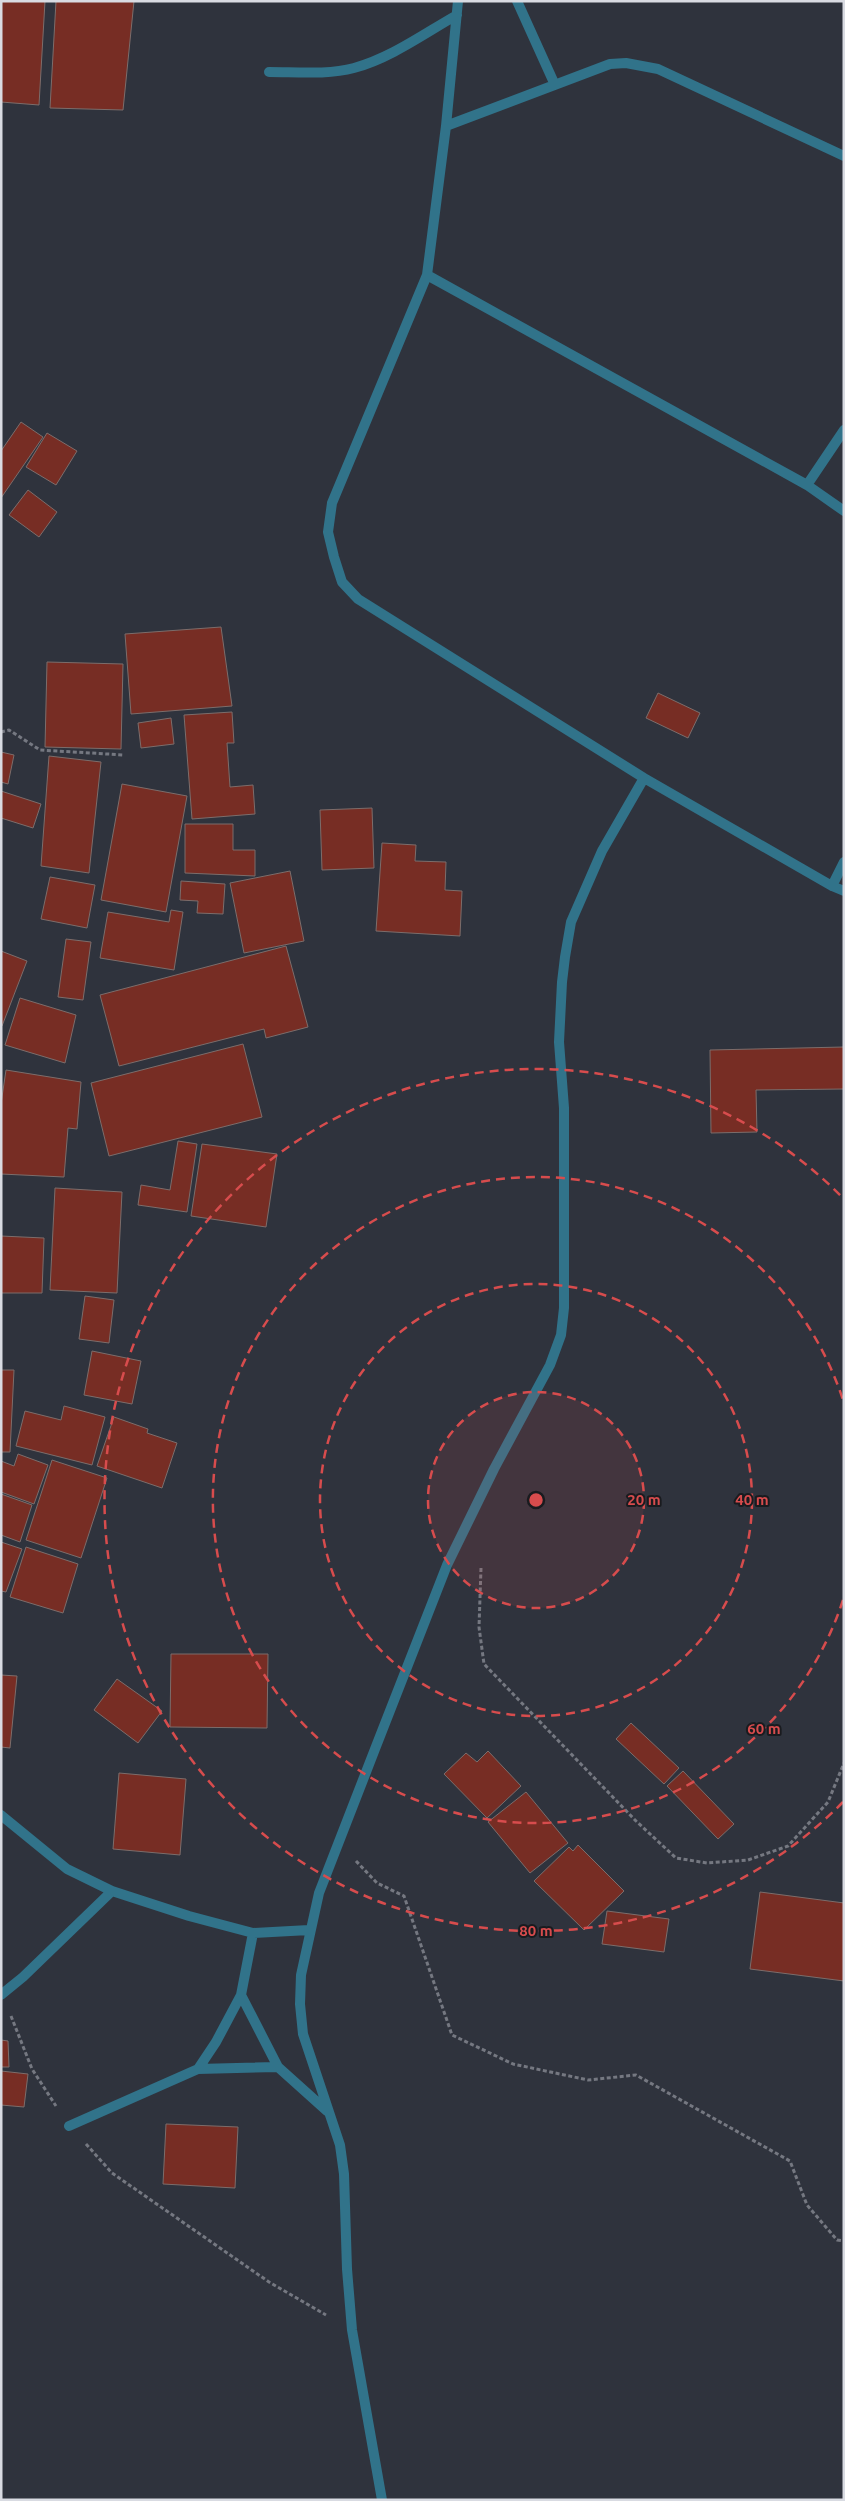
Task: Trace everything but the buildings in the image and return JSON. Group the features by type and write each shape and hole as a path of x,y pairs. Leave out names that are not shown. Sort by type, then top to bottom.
{"street":[{"path":"458,1 446,126 428,275 332,503 328,532 342,582 358,599 644,778 832,886 844,891"},
{"path":"517,1 556,85"},
{"path":"269,72 324,72 353,68 380,58 457,15"},
{"path":"446,126 556,85 585,71 610,64 626,63 658,69 844,156"},
{"path":"428,275 807,484 844,511"},
{"path":"807,484 844,430"},
{"path":"382,2500 352,2330 347,2269 344,2174 340,2145 303,2034 301,1974 309,1930 319,1892 340,1843 447,1565 494,1469 550,1365 561,1335 564,1308 564,1108 559,1042 565,958 572,922 602,851 644,778"},
{"path":"832,886 844,862"},
{"path":"1,1815 66,1869 112,1891 253,1933 309,1930"},
{"path":"2,1995 112,1891"},
{"path":"198,2069 216,2042 241,1995 253,1933"},
{"path":"241,1995 278,2067 328,2112"},
{"path":"69,2126 198,2069 278,2067"}],"path":[{"path":"1,732 9,730 40,750 124,755"},
{"path":"481,1568 480,1626 484,1664 636,1821 676,1858 707,1863 748,1860 788,1846 828,1802 844,1763"},
{"path":"340,1843 377,1883 404,1896 452,2035 513,2064 588,2080 636,2075 790,2161 807,2205 837,2240 844,2241"},
{"path":"2,1995 32,2069 69,2126 112,2173 269,2282 352,2330"}]}
